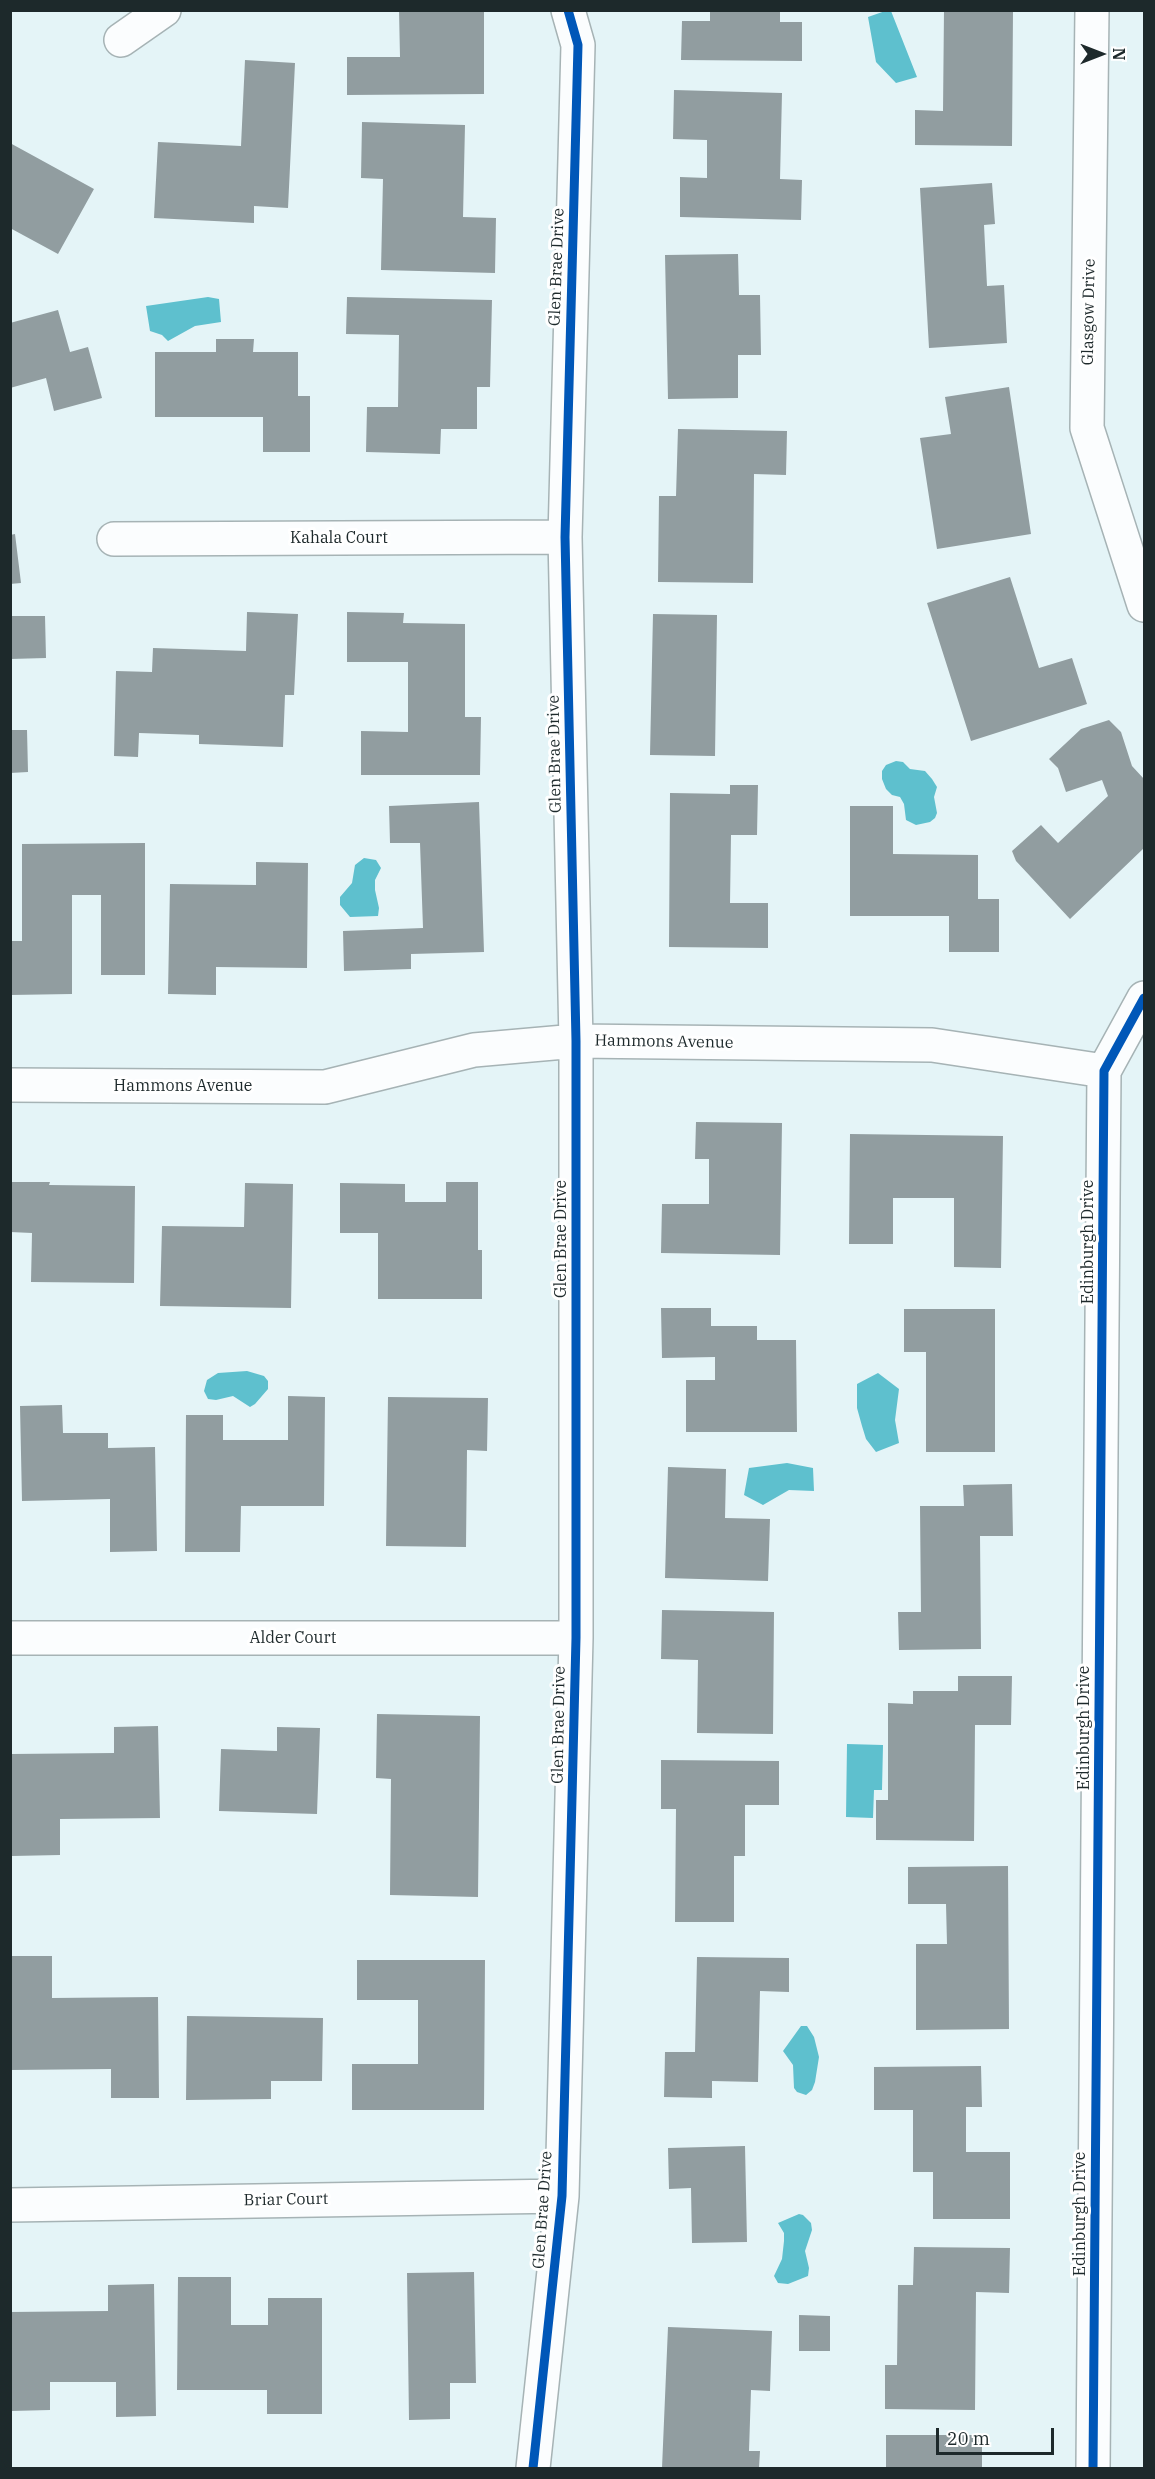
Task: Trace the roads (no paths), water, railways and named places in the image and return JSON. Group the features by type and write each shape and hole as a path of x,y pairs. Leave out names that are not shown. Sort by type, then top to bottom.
{"street":[{"path":"122,40 164,10"},
{"name":"Glen Brae Drive","path":"533,2469 562,2196 576,1638 576,1041 565,537 578,45 568,10"},
{"name":"Glasgow Drive","path":"1092,10 1087,428 1144,605"},
{"name":"Kahala Court","path":"114,539 565,537"},
{"name":"Edinburgh Drive","path":"1093,2469 1104,1071 1144,998"},
{"name":"Hammons Avenue","path":"10,1085 325,1087 474,1050 576,1041 932,1045 1104,1071"},
{"name":"Alder Court","path":"10,1638 576,1638"},
{"name":"Briar Court","path":"10,2205 562,2196"}],"water":[{"path":"891,11 917,77 896,83 876,62 868,17"},
{"path":"208,297 219,299 221,322 195,326 168,341 162,335 150,331 146,306"},
{"path":"896,761 903,762 910,769 925,771 937,787 934,797 937,813 930,822 916,825 906,820 904,804 900,797 892,795 886,789 882,771 886,765"},
{"path":"364,858 376,860 381,868 375,880 378,916 350,917 340,905 340,897 352,883 355,865"},
{"path":"247,1371 264,1376 268,1381 268,1389 255,1404 250,1407 233,1396 216,1400 208,1399 204,1391 207,1380 218,1373"},
{"path":"878,1373 899,1389 895,1420 899,1443 876,1452 866,1439 862,1426 857,1408 857,1384"},
{"path":"787,1463 813,1468 814,1491 789,1490 763,1505 744,1495 749,1468"},
{"path":"847,1744 883,1745 882,1790 874,1790 873,1818 846,1817"},
{"path":"801,2026 807,2026 814,2037 819,2057 815,2082 812,2090 806,2095 797,2092 794,2088 793,2065 783,2051"},
{"path":"799,2214 811,2223 812,2230 805,2251 809,2268 808,2276 788,2284 778,2283 774,2276 782,2259 784,2233 778,2223"}]}
